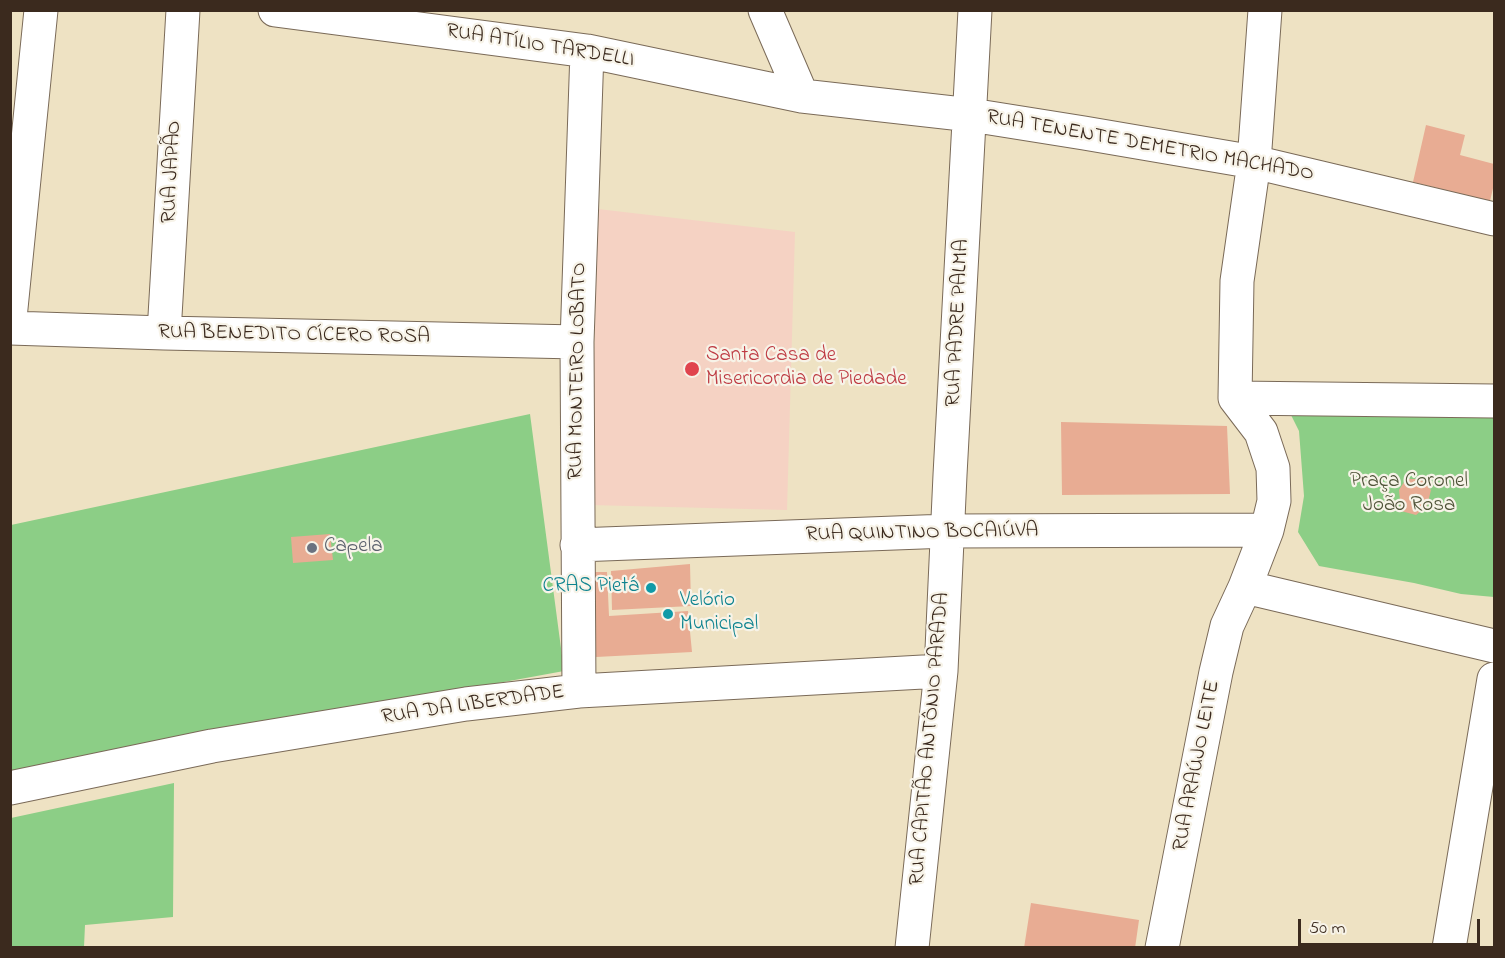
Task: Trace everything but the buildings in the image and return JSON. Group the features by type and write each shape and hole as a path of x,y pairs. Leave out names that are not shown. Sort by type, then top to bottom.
{"street":[{"path":"10,318 41,10"},
{"name":"RUA JAPÃO","path":"164,333 183,10"},
{"name":"RUA ATÍLIO TARDELLI","path":"275,10 587,51 802,96"},
{"path":"765,10 802,96"},
{"name":"RUA PADRE PALMA","path":"948,531 975,10"},
{"path":"1264,10 1254,162 1237,281 1235,399 1261,432 1273,468 1274,501 1267,530 1245,587 1494,646"},
{"name":"RUA MONTEIRO LOBATO","path":"579,691 577,342 587,51"},
{"name":"RUA TENENTE DEMETRIO MACHADO","path":"802,96 970,115 1254,162 1494,219"},
{"name":"RUA BENEDITO CÍCERO ROSA","path":"10,328 577,342"},
{"path":"1235,399 1494,401"},
{"name":"RUA QUINTINO BOCAIÚVA","path":"577,545 948,531 1267,530"},
{"name":"RUA CAPITÃO ANTÔNIO PARADA","path":"912,948 941,671 948,531"},
{"name":"RUA ARAÚJO LEITE","path":"1162,948 1216,672 1227,626 1245,587"},
{"name":"RUA DA LIBERDADE","path":"10,788 212,747 466,704 579,691 941,671"},
{"path":"1449,948 1494,679"}],"shaded area":[{"name":"Santa Casa de Misericordia de Piedade","path":"598,209 795,232 787,510 590,505"}],"green space":[{"name":"Praça Coronel João Rosa","path":"1288,409 1494,409 1494,597 1461,594 1319,566 1298,532 1304,496 1299,431"},
{"path":"530,414 564,671 11,772 11,525"},
{"path":"174,783 173,917 85,925 84,947 11,947 11,818"}],"place":[{"name":"Santa Casa de Misericordia de Piedade","path":"692,369"},
{"name":"Capela","path":"312,548"},
{"name":"CRAS Pietá","path":"651,588"},
{"name":"Velório Municipal","path":"668,614"}]}
